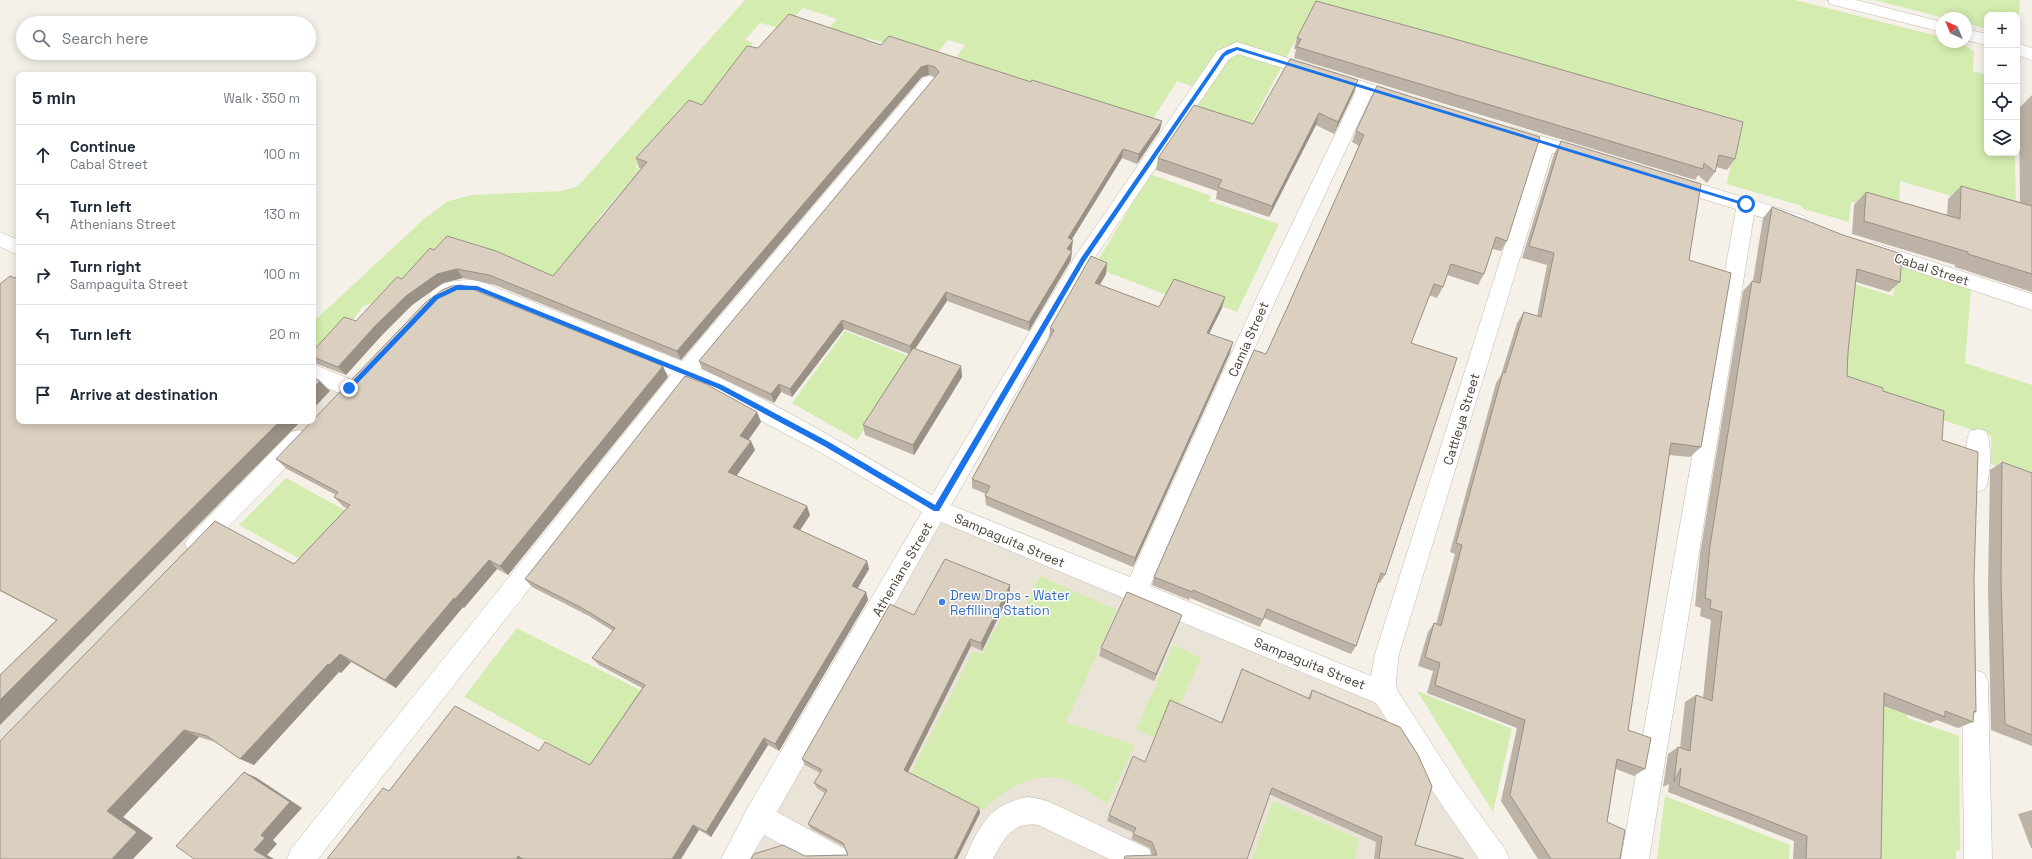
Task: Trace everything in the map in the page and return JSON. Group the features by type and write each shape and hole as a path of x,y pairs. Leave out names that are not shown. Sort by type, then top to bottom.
{"street":[{"path":"1836,0 1936,25"},
{"path":"1972,36 1984,39"},
{"name":"Athenians Street","path":"735,859 936,509 1083,260 1223,55 1237,48 1366,89"},
{"path":"2020,50 2032,54"},
{"path":"302,859 686,372 929,82"},
{"path":"1366,89 1418,105"},
{"name":"Camia Street","path":"1135,592 1268,295 1366,89"},
{"path":"1494,128 1606,162"},
{"name":"Cattleya Street","path":"1385,694 1383,680 1387,654 1546,144"},
{"path":"1657,178 1784,216 1811,227"},
{"path":"1635,859 1746,204"},
{"path":"0,239 16,247"},
{"name":"Cabal Street","path":"1856,244 2027,300"},
{"name":"Sampaguita Street","path":"434,300 457,288 477,288 686,372 719,387 826,444 936,509 1385,694"},
{"path":"2027,300 2032,318"},
{"path":"316,373 357,380 333,405"},
{"path":"183,558 314,424"},
{"path":"1976,500 1978,438"},
{"path":"1975,658 1978,859"},
{"path":"1385,694 1448,792 1495,859"},
{"path":"979,859 990,836 1000,823 1011,814 1030,810 1040,812 1139,859"},
{"path":"758,817 835,859"}],"shaded area":[{"path":"324,379 347,389 316,421 316,387"},
{"path":"278,424 313,424 0,743 0,696"},
{"path":"937,511 1382,697 1490,859 1145,859 1041,809 975,859 843,859 764,814"},
{"path":"1014,815 1134,859 981,859"},
{"path":"759,824 825,859 740,859"}],"green space":[{"path":"745,0 1795,0 1936,35 1936,48 1969,48 1974,51 1973,71 1984,74 1984,156 2015,156 2016,215 1900,181 1899,216 1851,202 1849,222 1804,209 1799,205 1727,184 1737,132 1311,11 1247,132 1190,113 1205,91 1177,81 1149,125 951,64 965,45 948,40 933,58 868,38 849,59 812,47 837,19 803,8 783,29 760,23 745,40 753,43 715,91 698,108 687,104 652,139 658,142 635,167 640,169 595,222 602,225 556,280 453,241 379,302 363,306 351,323 316,352 316,319 424,219 446,202 471,195 562,191 578,186"},
{"path":"1874,0 2020,0 2019,12 1984,12 1984,28 1972,25 1972,12 1936,12 1936,16"},
{"path":"1150,174 1211,196 1209,201 1279,224 1237,312 1172,287 1167,295 1094,267"},
{"path":"1897,263 1971,288 1965,363 2032,385 2032,478 1991,464 1991,436 1840,386 1851,283 1893,296"},
{"path":"845,331 911,357 857,440 792,403"},
{"path":"286,478 381,530 309,564 239,525"},
{"path":"1040,576 1117,610 1066,722 1135,745 1107,804 1070,781 1046,777 1022,782 1001,794 984,810 910,775 973,651 982,654 1005,611 1020,616"},
{"path":"517,628 646,693 594,768 464,697"},
{"path":"1174,645 1201,658 1164,742 1136,729"},
{"path":"1417,691 1512,729 1493,812"},
{"path":"1832,695 1907,710 1907,718 1959,736 1960,850 1956,851 1956,859 1822,859"},
{"path":"1665,796 1790,845 1789,859 1657,859"},
{"path":"1273,801 1359,839 1355,859 1252,859"}],"building":[{"path":"1316,1 1455,39 1743,122 1735,159 1719,155 1715,172 1704,163 1703,169 1297,47 1301,39 1297,38"},
{"path":"789,14 881,45 889,36 1031,82 1032,80 1162,121 1139,154 1123,149 1068,238 1073,240 1067,249 1072,251 1029,322 946,292 910,346 842,320 790,389 779,384 771,394 699,361 939,72 935,67 928,65 921,67 677,351 489,275 457,269 437,274 406,296 375,326 338,367 316,358 316,348 344,317 356,321 397,277 402,279 430,248 434,250 447,236 496,251 553,276 647,162 636,158 689,100 702,105 747,46 758,48"},
{"path":"1290,59 1358,80 1338,122 1319,113 1272,206 1218,187 1222,180 1158,158 1194,105 1253,124"},
{"path":"1377,86 1540,137 1507,241 1496,237 1484,274 1451,264 1443,287 1434,284 1411,343 1457,358 1385,575 1381,573 1356,646 1267,609 1263,620 1193,590 1192,592 1154,577 1254,350 1266,354 1288,306 1364,135 1356,131"},
{"path":"1561,141 1701,184 1689,260 1731,273 1701,447 1671,443 1628,730 1651,738 1645,769 1617,759 1607,822 1625,830 1620,859 1551,859 1510,795 1525,720 1435,685 1440,663 1425,657 1434,623 1441,626 1462,545 1456,543 1503,372 1505,373 1524,312 1541,317 1554,253 1529,246"},
{"path":"1961,186 2032,206 2032,274 1968,254 1968,252 1864,221 1866,192 1960,219"},
{"path":"1772,207 1843,235 1902,254 1900,282 1857,269 1848,352 1847,376 1883,388 1883,391 1944,411 1942,440 1978,452 1974,579 1976,712 1974,711 1973,722 1945,711 1945,717 1884,693 1881,859 1806,859 1807,836 1679,786 1681,768 1674,782 1678,747 1690,751 1696,695 1712,701 1722,612 1710,608 1711,600 1705,598 1710,546 1752,281 1760,283"},
{"path":"1091,256 1107,263 1095,283 1159,307 1174,279 1225,297 1207,333 1233,342 1135,558 985,496 990,486 972,479 1054,330 1050,328"},
{"path":"10,276 16,277 16,424 277,424 0,700 0,675 57,620 0,590 0,284"},
{"path":"462,285 663,366 500,566 489,560 455,599 454,598 385,680 340,654 329,665 328,664 240,759 207,736 184,730 107,811 137,832 112,859 0,859 0,741 215,521 294,564 350,505 334,497 338,492 276,459 309,424 316,424 316,417 425,303 442,290 452,286"},
{"path":"913,348 961,366 913,445 863,425"},
{"path":"685,376 706,384 757,412 740,436 751,441 728,472 807,506 793,527 867,561 852,586 866,592 775,744 764,738 706,832 693,825 672,859 523,859 518,856 516,859 327,859 383,788 389,791 455,706 539,751 545,742 590,765 645,685 592,658 615,628 582,608 525,579"},
{"path":"316,379 320,381 316,385"},
{"path":"2002,462 2032,473 2032,735 2005,724 2001,579"},
{"path":"945,559 1010,585 981,643 970,639 904,770 979,808 954,859 751,859 754,854 783,845 805,856 848,855 843,843 808,824 827,790 814,783 822,770 802,759 890,604 914,615"},
{"path":"1127,592 1182,615 1156,674 1101,648"},
{"path":"1242,669 1310,699 1312,690 1400,727 1418,755 1432,786 1415,845 1464,859 1379,859 1382,837 1272,788 1247,859 1124,859 1125,856 1157,855 1152,842 1133,834 1136,828 1109,815 1133,756 1145,762 1170,700 1222,723"},
{"path":"244,772 290,802 261,835 265,838 254,850 269,859 194,859 176,846"}],"place":[{"name":"Drew Drops - Water Refilling Station","path":"942,602"}],"route":[{"path":"349,388 436,298 450,290 457,288 477,288 697,376 826,444 936,509 1083,260 1223,55 1237,48 1366,89 1746,204"}]}
